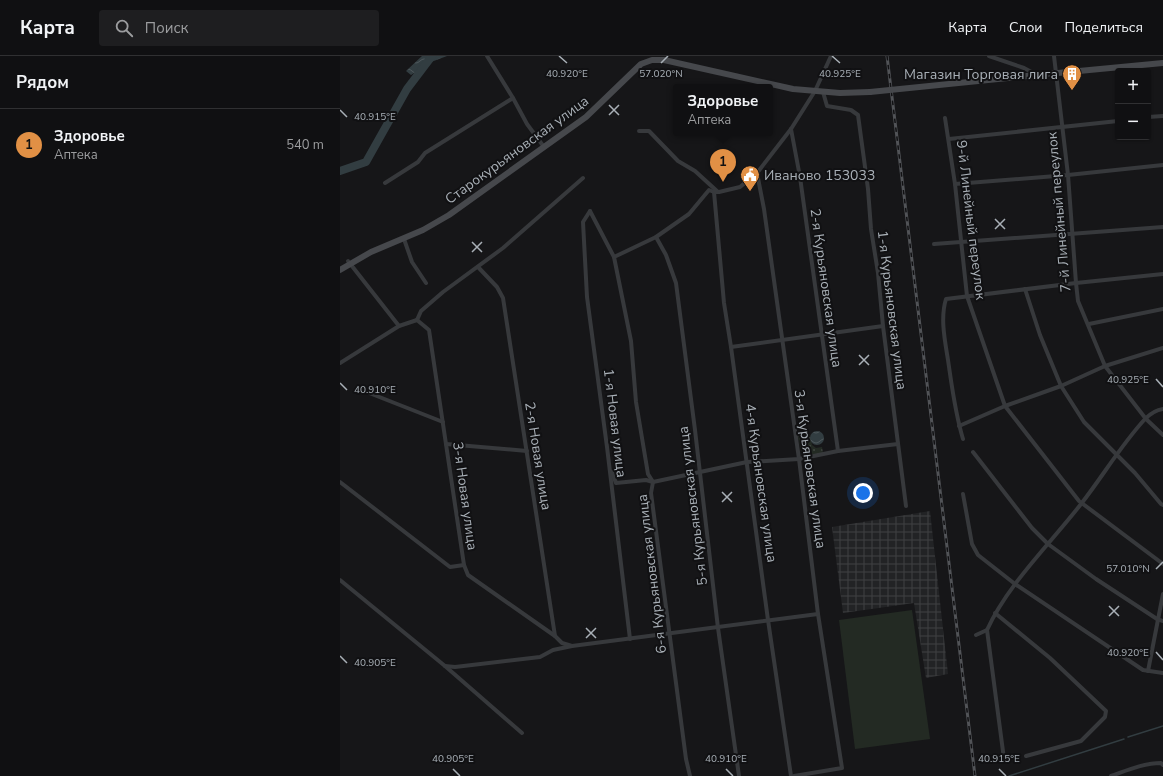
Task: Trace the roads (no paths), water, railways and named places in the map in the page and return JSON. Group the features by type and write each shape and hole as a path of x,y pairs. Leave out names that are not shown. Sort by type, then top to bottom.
{"main road":[{"path":"652,58 686,64 742,79 768,84"},
{"name":"Старокурьяновская улица","path":"340,270 349,262 404,239 449,215 586,118 634,69 652,58"},
{"path":"773,85 823,92 870,92 1163,63"},
{"path":"340,265 349,262"}],"street":[{"path":"487,56 513,98 526,124 544,147"},
{"path":"614,256 656,237 689,214 709,190 716,192 740,187 757,173 790,129 815,91 831,56"},
{"path":"989,56 1024,68 1038,75"},
{"name":"7-й Линейный переулок","path":"1054,56 1068,175 1078,301 1089,324 1105,366 1146,419 1163,435"},
{"name":"1-я Курьяновская улица","path":"823,92 827,106 851,110 858,115 906,506"},
{"path":"385,183 418,162 425,153 513,98"},
{"path":"1151,117 1163,116"},
{"name":"9-й Линейный переулок","path":"945,118 955,184 960,242 967,296 1005,406 1082,503 1163,564"},
{"path":"949,139 1115,121"},
{"name":"2-я Курьяновская улица","path":"790,129 800,177 838,451"},
{"path":"639,131 649,131 678,161 695,171 716,192"},
{"path":"955,184 1068,175 1163,165"},
{"name":"3-я Курьяновская улица","path":"757,173 764,209 818,614 842,768 794,776"},
{"path":"340,364 399,326 417,320 421,311 443,292 503,248 583,178"},
{"name":"4-я Курьяновская улица","path":"716,192 724,303 732,347 768,620 791,776"},
{"name":"6-я Курьяновская улица","path":"590,211 614,256 631,341 636,402 648,474 653,482 651,493 686,759 690,776"},
{"name":"1-я Новая улица","path":"590,211 583,222 587,297 633,638"},
{"path":"934,244 1163,226"},
{"name":"5-я Курьяновская улица","path":"656,237 666,255 676,283 718,628 739,776"},
{"path":"404,239 412,262 426,283"},
{"path":"349,262 399,326"},
{"name":"2-я Новая улица","path":"478,267 497,287 503,298 555,636"},
{"path":"963,439 955,411 944,332 944,305 946,299 1163,274"},
{"path":"1025,289 1040,335 1061,386 1084,422 1135,473 1163,505"},
{"path":"1089,324 1163,309"},
{"name":"3-я Новая улица","path":"417,320 429,330 464,565 468,575 555,636"},
{"path":"732,347 883,326"},
{"path":"959,426 1005,406 1061,386 1105,366 1163,348"},
{"path":"359,388 443,422"},
{"path":"1004,759 987,630 994,613 1015,584 1082,503 1116,455 1146,419 1157,410 1163,408"},
{"path":"446,444 527,452"},
{"path":"609,464 616,484 646,480 653,482 747,462 798,459 838,451 898,444"},
{"path":"973,452 1032,528 1048,544 1096,579 1158,620 1163,621"},
{"path":"340,482 450,567 464,565"},
{"path":"963,494 972,544 978,555 1015,584 1145,670 1163,674"},
{"path":"340,580 445,666 522,733"},
{"path":"1145,670 1163,594"},
{"path":"994,613 1050,658 1106,711 1105,717 1081,741 1026,756"},
{"path":"445,666 455,667 540,657 552,650 572,646 818,614"},
{"path":"976,635 987,630"},
{"path":"555,636 562,643 572,646"},
{"path":"1111,776 1145,764 1162,764"}],"water":[{"path":"422,56 447,56 431,62 411,75 406,71"},
{"path":"817,431 822,433 824,438 822,443 817,445 812,443 810,438 812,433"}],"waterway":[{"path":"340,171 366,162 407,89 432,56"},
{"path":"1128,737 1163,726"},
{"path":"1009,776 1124,739"}],"railway":[{"path":"887,56 975,776"}],"place":[{"name":"Магазин Торговая лига","path":"1072,91"},
{"name":"Здоровье","path":"723,182"},
{"name":"Иваново 153033","path":"750,192"}]}
